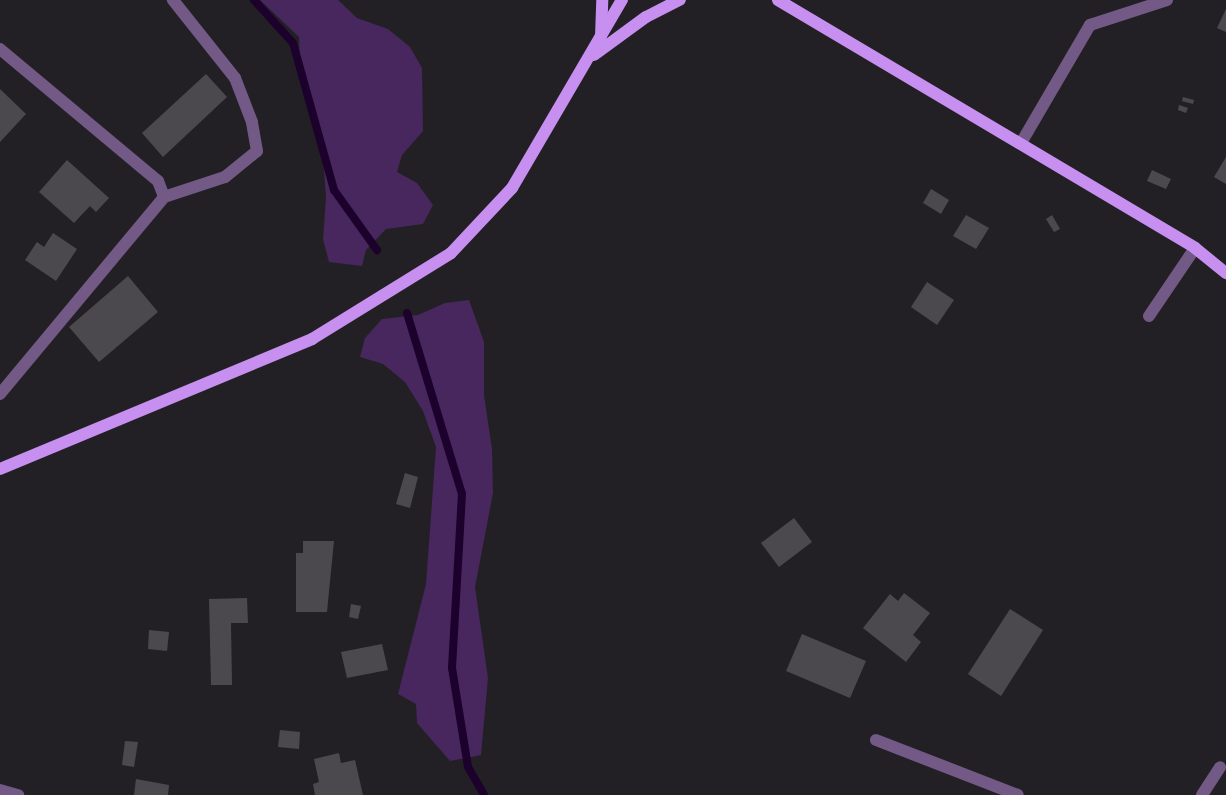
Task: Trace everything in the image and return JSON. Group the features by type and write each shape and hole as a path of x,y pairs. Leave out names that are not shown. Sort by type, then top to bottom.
{"main road":[{"path":"601,39 602,0"},
{"path":"0,469 312,339 451,253 512,188 590,58 622,0"},
{"path":"590,58 646,17 680,0"},
{"path":"778,0 1195,248 1226,273"}],"street":[{"path":"0,394 164,197 225,177 257,151 252,122 235,78 173,0"},
{"path":"1021,143 1090,25 1167,0"},
{"path":"0,49 158,181 164,197"},
{"path":"1149,316 1195,248"},
{"path":"876,740 1018,795"},
{"path":"1202,795 1220,768"},
{"path":"0,790 18,795"}],"shaded area":[{"path":"260,0 338,0 357,18 388,29 410,47 422,68 423,131 402,155 397,172 417,183 433,205 423,224 386,229 366,250 362,266 329,262 323,239 326,198 322,141 300,63 299,37"},
{"path":"469,300 484,342 484,395 492,449 493,493 475,587 488,678 481,755 450,761 417,723 416,704 398,694 426,584 436,447 423,411 405,382 383,364 360,357 365,338 382,319 418,315 445,303"}],"building":[{"path":"1226,9 1226,32 1217,28"},
{"path":"206,74 227,97 163,157 142,133"},
{"path":"0,89 26,114 0,142"},
{"path":"1183,97 1194,100 1193,104 1182,101"},
{"path":"1179,105 1188,108 1186,113 1178,110"},
{"path":"1226,157 1226,184 1214,177"},
{"path":"67,160 109,198 96,212 90,206 74,223 39,192"},
{"path":"1152,170 1171,179 1166,189 1147,181"},
{"path":"931,189 949,200 941,214 923,203"},
{"path":"966,215 989,228 976,249 953,236"},
{"path":"1052,215 1060,229 1054,232 1046,219"},
{"path":"53,233 77,249 56,281 25,260 37,242 44,247"},
{"path":"128,276 158,312 99,362 69,327"},
{"path":"927,282 954,300 937,325 911,307"},
{"path":"405,473 418,477 410,508 396,504"},
{"path":"794,518 812,542 779,567 761,543"},
{"path":"303,541 334,541 327,612 296,612 296,553 303,553"},
{"path":"904,593 930,613 913,635 921,642 906,662 863,628 890,594 898,601"},
{"path":"247,598 248,623 231,623 232,685 211,685 209,599"},
{"path":"351,604 361,606 358,619 349,617"},
{"path":"1010,609 1043,630 1001,696 968,674"},
{"path":"149,630 169,632 167,651 148,649"},
{"path":"802,634 866,661 850,698 786,671"},
{"path":"382,644 388,670 347,678 341,652"},
{"path":"280,730 300,732 299,749 278,747"},
{"path":"125,741 138,742 134,767 122,765"},
{"path":"339,753 341,763 355,760 363,795 315,795 313,784 319,782 314,759"},
{"path":"136,779 169,785 168,795 134,795"}],"waterway":[{"path":"254,0 293,43 334,190 377,250"},
{"path":"407,313 462,494 452,668 468,767 484,795"}]}
